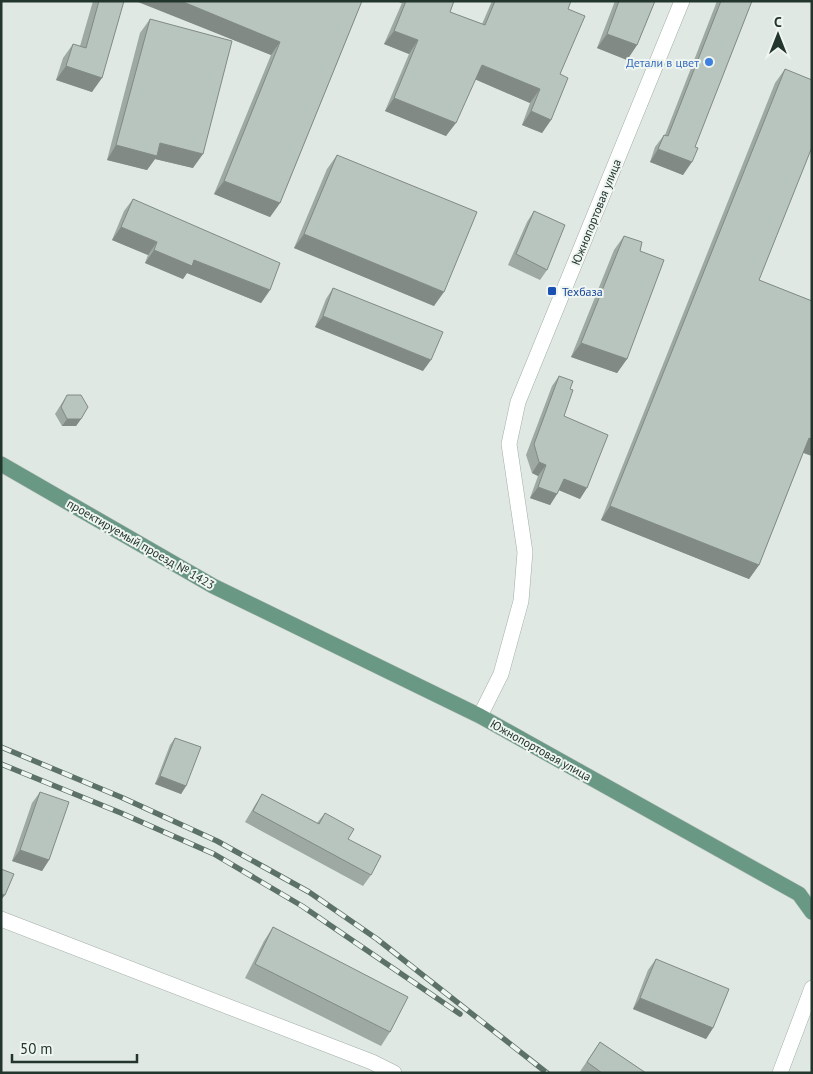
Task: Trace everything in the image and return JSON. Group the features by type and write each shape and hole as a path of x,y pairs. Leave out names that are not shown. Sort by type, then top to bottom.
{"main road":[{"name":"проектируемый проезд № 1423","path":"1,464 214,586 480,716"},
{"name":"Южнопортовая улица","path":"480,716 799,894 812,912"}],"street":[{"name":"Южнопортовая улица","path":"480,716 501,674 521,601 525,552 508,444 518,402 682,1"},
{"path":"1,919 372,1062 394,1073"},
{"path":"780,1073 812,988"}],"building":[{"path":"99,1 124,1 102,78 66,66 73,44 86,48"},
{"path":"181,1 362,1 280,203 224,181 280,42"},
{"path":"406,1 454,1 450,12 485,25 495,1 571,1 568,9 585,16 560,74 568,78 551,120 531,111 540,89 482,65 456,123 394,98 418,40 394,31"},
{"path":"619,1 655,1 637,45 607,34"},
{"path":"721,1 752,1 695,147 698,148 692,162 658,149 664,135 668,136"},
{"path":"150,19 232,41 203,154 160,143 157,156 116,145"},
{"path":"785,69 812,80 812,147 759,280 812,301 812,439 809,438 759,565 610,506"},
{"path":"337,155 477,212 444,292 304,234"},
{"path":"133,199 280,263 270,290 194,260 192,266 154,250 157,242 121,227"},
{"path":"534,211 565,225 547,270 516,254"},
{"path":"624,236 642,242 640,251 664,260 627,359 581,343"},
{"path":"333,288 443,332 431,360 323,316"},
{"path":"559,376 573,381 570,389 573,390 564,416 608,435 587,488 564,479 557,494 538,487 546,465 539,462 534,444"},
{"path":"67,395 81,395 88,407 81,419 67,419 61,407"},
{"path":"175,738 201,747 186,786 160,776"},
{"path":"40,792 69,802 49,860 20,850"},
{"path":"262,794 319,824 325,813 354,829 348,839 381,856 371,875 253,811"},
{"path":"1,869 14,874 5,895 1,894"},
{"path":"273,927 408,997 390,1032 255,964"},
{"path":"656,959 729,989 713,1028 640,998"},
{"path":"600,1042 646,1073 602,1073 587,1062"}],"railway":[{"path":"1,747 123,798 217,841 309,892 377,939 547,1073"},
{"path":"1,764 121,813 214,854 302,906 460,1014"}],"place":[{"name":"Детали в цвет","path":"709,62"},
{"name":"Техбаза","path":"552,291"}]}
